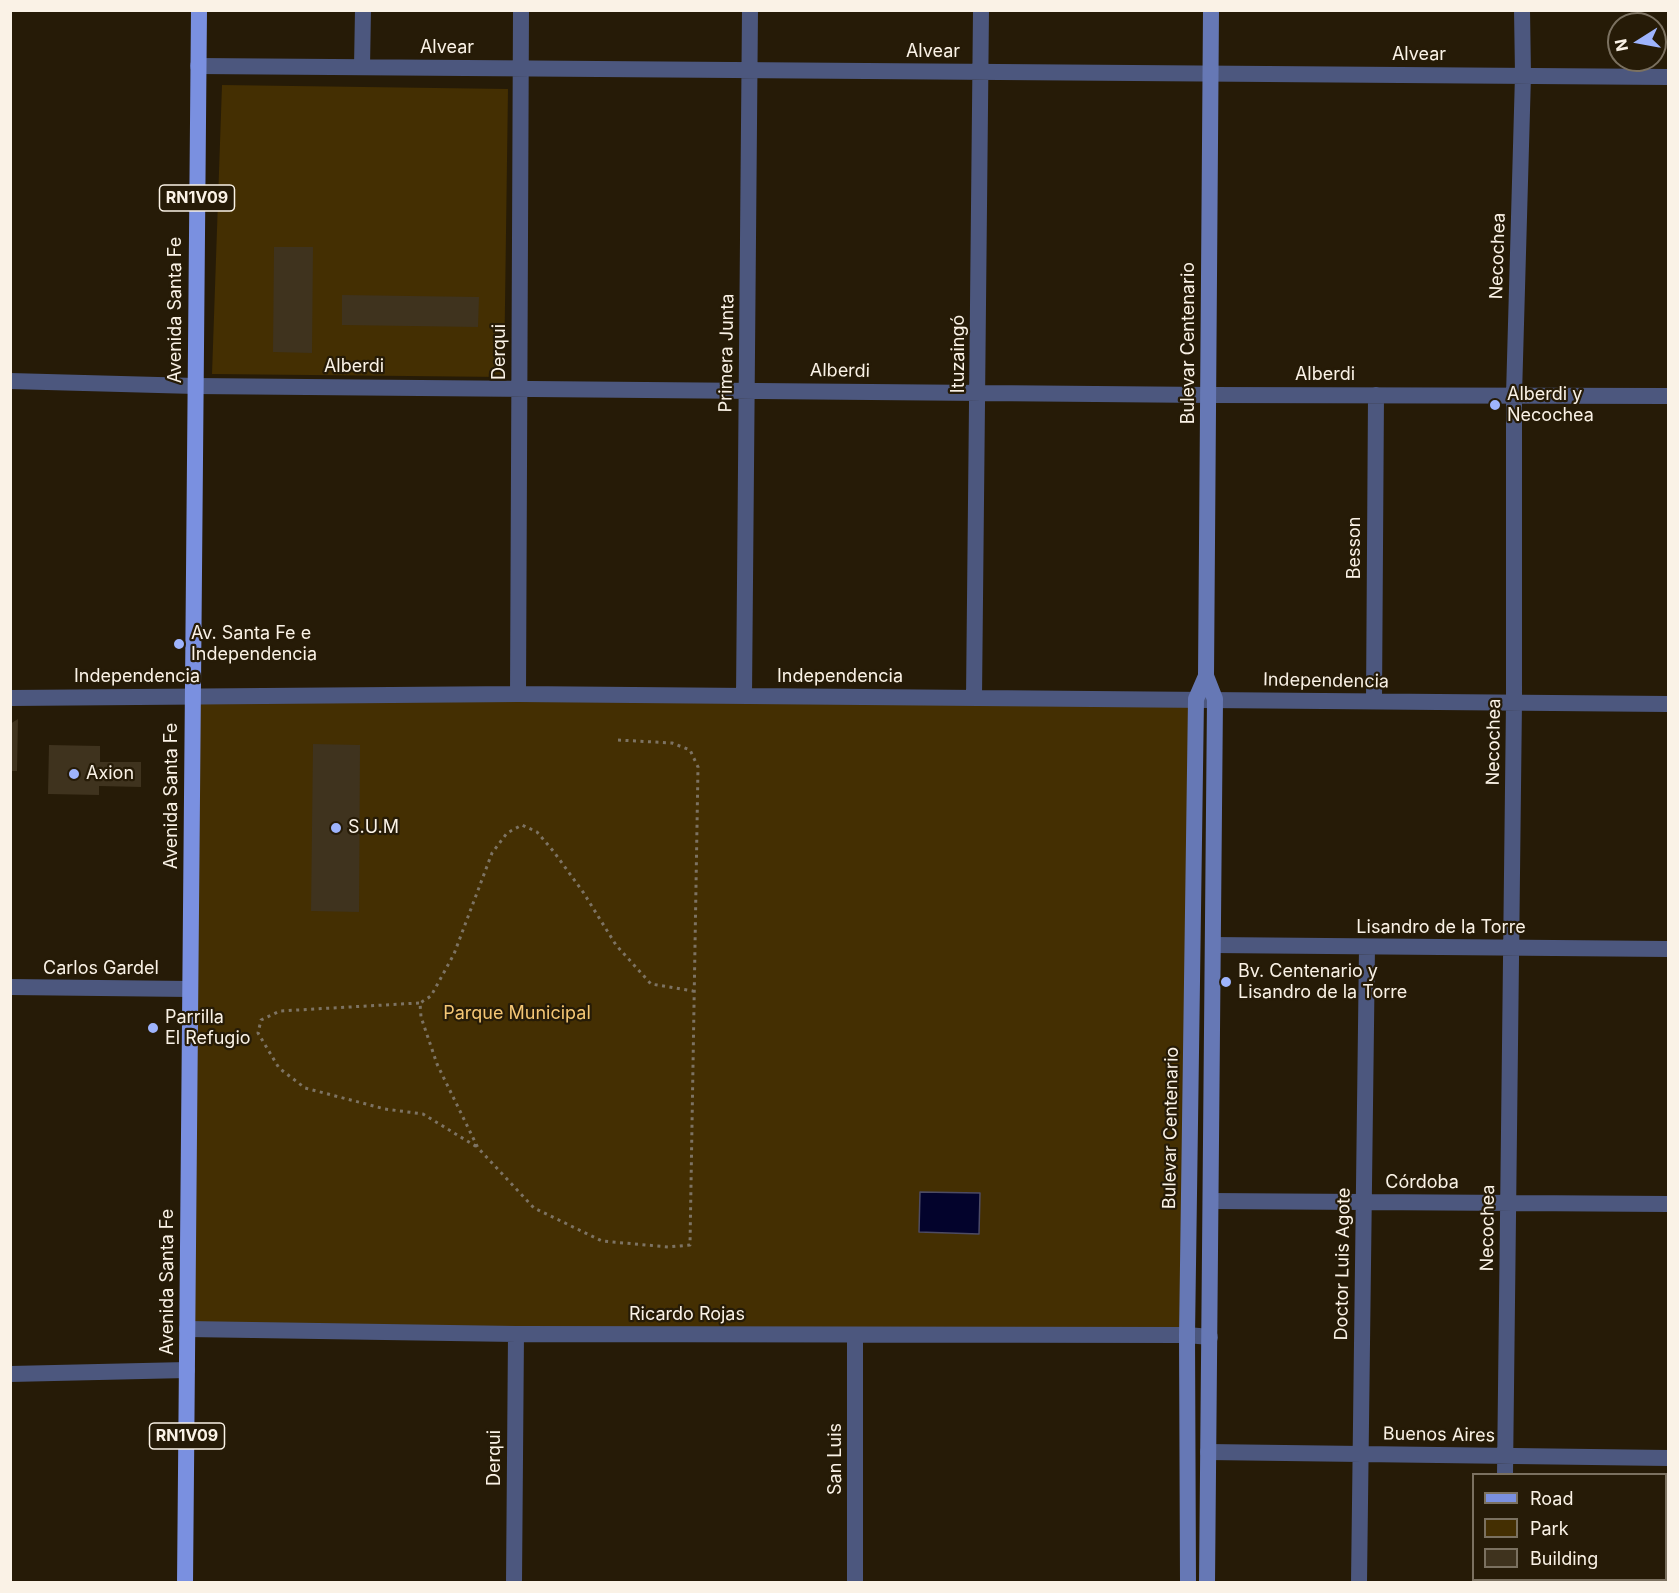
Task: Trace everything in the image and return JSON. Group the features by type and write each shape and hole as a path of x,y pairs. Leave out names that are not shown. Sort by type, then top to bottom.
{"main road":[{"name":"Avenida Santa Fe","path":"185,1582 199,10"},
{"name":"Bulevar Centenario","path":"1207,1582 1215,699 1206,676 1211,10"},
{"name":"Bulevar Centenario","path":"1188,1582 1187,1335 1196,699 1206,676"}],"street":[{"path":"362,67 363,10"},
{"name":"Derqui","path":"518,694 521,10"},
{"name":"Primera Junta","path":"744,696 750,10"},
{"name":"Ituzaingó","path":"974,697 981,10"},
{"name":"Necochea","path":"1505,1473 1514,702 1514,395 1523,75 1522,10"},
{"name":"Alvear","path":"198,66 1668,77"},
{"name":"Alberdi","path":"10,381 195,386 1208,395 1668,396"},
{"name":"Besson","path":"1374,701 1376,395"},
{"name":"Independencia","path":"10,698 518,694 1668,704"},
{"name":"Lisandro de la Torre","path":"1213,945 1668,949"},
{"name":"Doctor Luis Agote","path":"1359,1582 1367,947"},
{"name":"Carlos Gardel","path":"10,987 190,989"},
{"name":"Córdoba","path":"1211,1201 1668,1204"},
{"name":"Ricardo Rojas","path":"187,1329 516,1334 1187,1335 1210,1337"},
{"name":"Derqui","path":"514,1582 516,1334"},
{"name":"San Luis","path":"855,1335 855,1582"},
{"path":"10,1374 187,1370"},
{"name":"Buenos Aires","path":"1208,1452 1668,1458"}],"path":[{"path":"618,740 672,743 690,750 698,767 690,1245 668,1247 602,1241 534,1208 478,1148 423,1114 385,1109 305,1088 279,1068 258,1033 261,1020 280,1011 420,1003 431,996 454,954 492,853 507,833 522,825 537,832 548,845 583,892 616,945 651,984 693,991"},
{"path":"420,1003 421,1017 437,1064 478,1148"}],"green space":[{"path":"222,85 508,89 504,377 212,374"},
{"name":"Parque Municipal","path":"193,696 1196,699 1187,1335 187,1329"}],"water":[{"path":"920,1192 980,1193 979,1234 919,1232"}],"building":[{"path":"274,247 313,247 312,353 273,352"},
{"path":"342,295 479,297 478,327 342,325"},
{"path":"18,719 17,771 10,771 10,724"},
{"name":"S.U.M","path":"313,744 360,745 359,912 311,911"},
{"name":"Axion","path":"49,745 100,746 100,762 141,762 141,787 99,786 99,795 48,794"}],"place":[{"name":"Alberdi y Necochea","path":"1495,405"},
{"name":"Av. Santa Fe e Independencia","path":"179,644"},
{"name":"Axion","path":"74,774"},
{"name":"S.U.M","path":"336,828"},
{"name":"Bv. Centenario y Lisandro de la Torre","path":"1226,982"},
{"name":"Parrilla El Refugio","path":"153,1028"}]}
